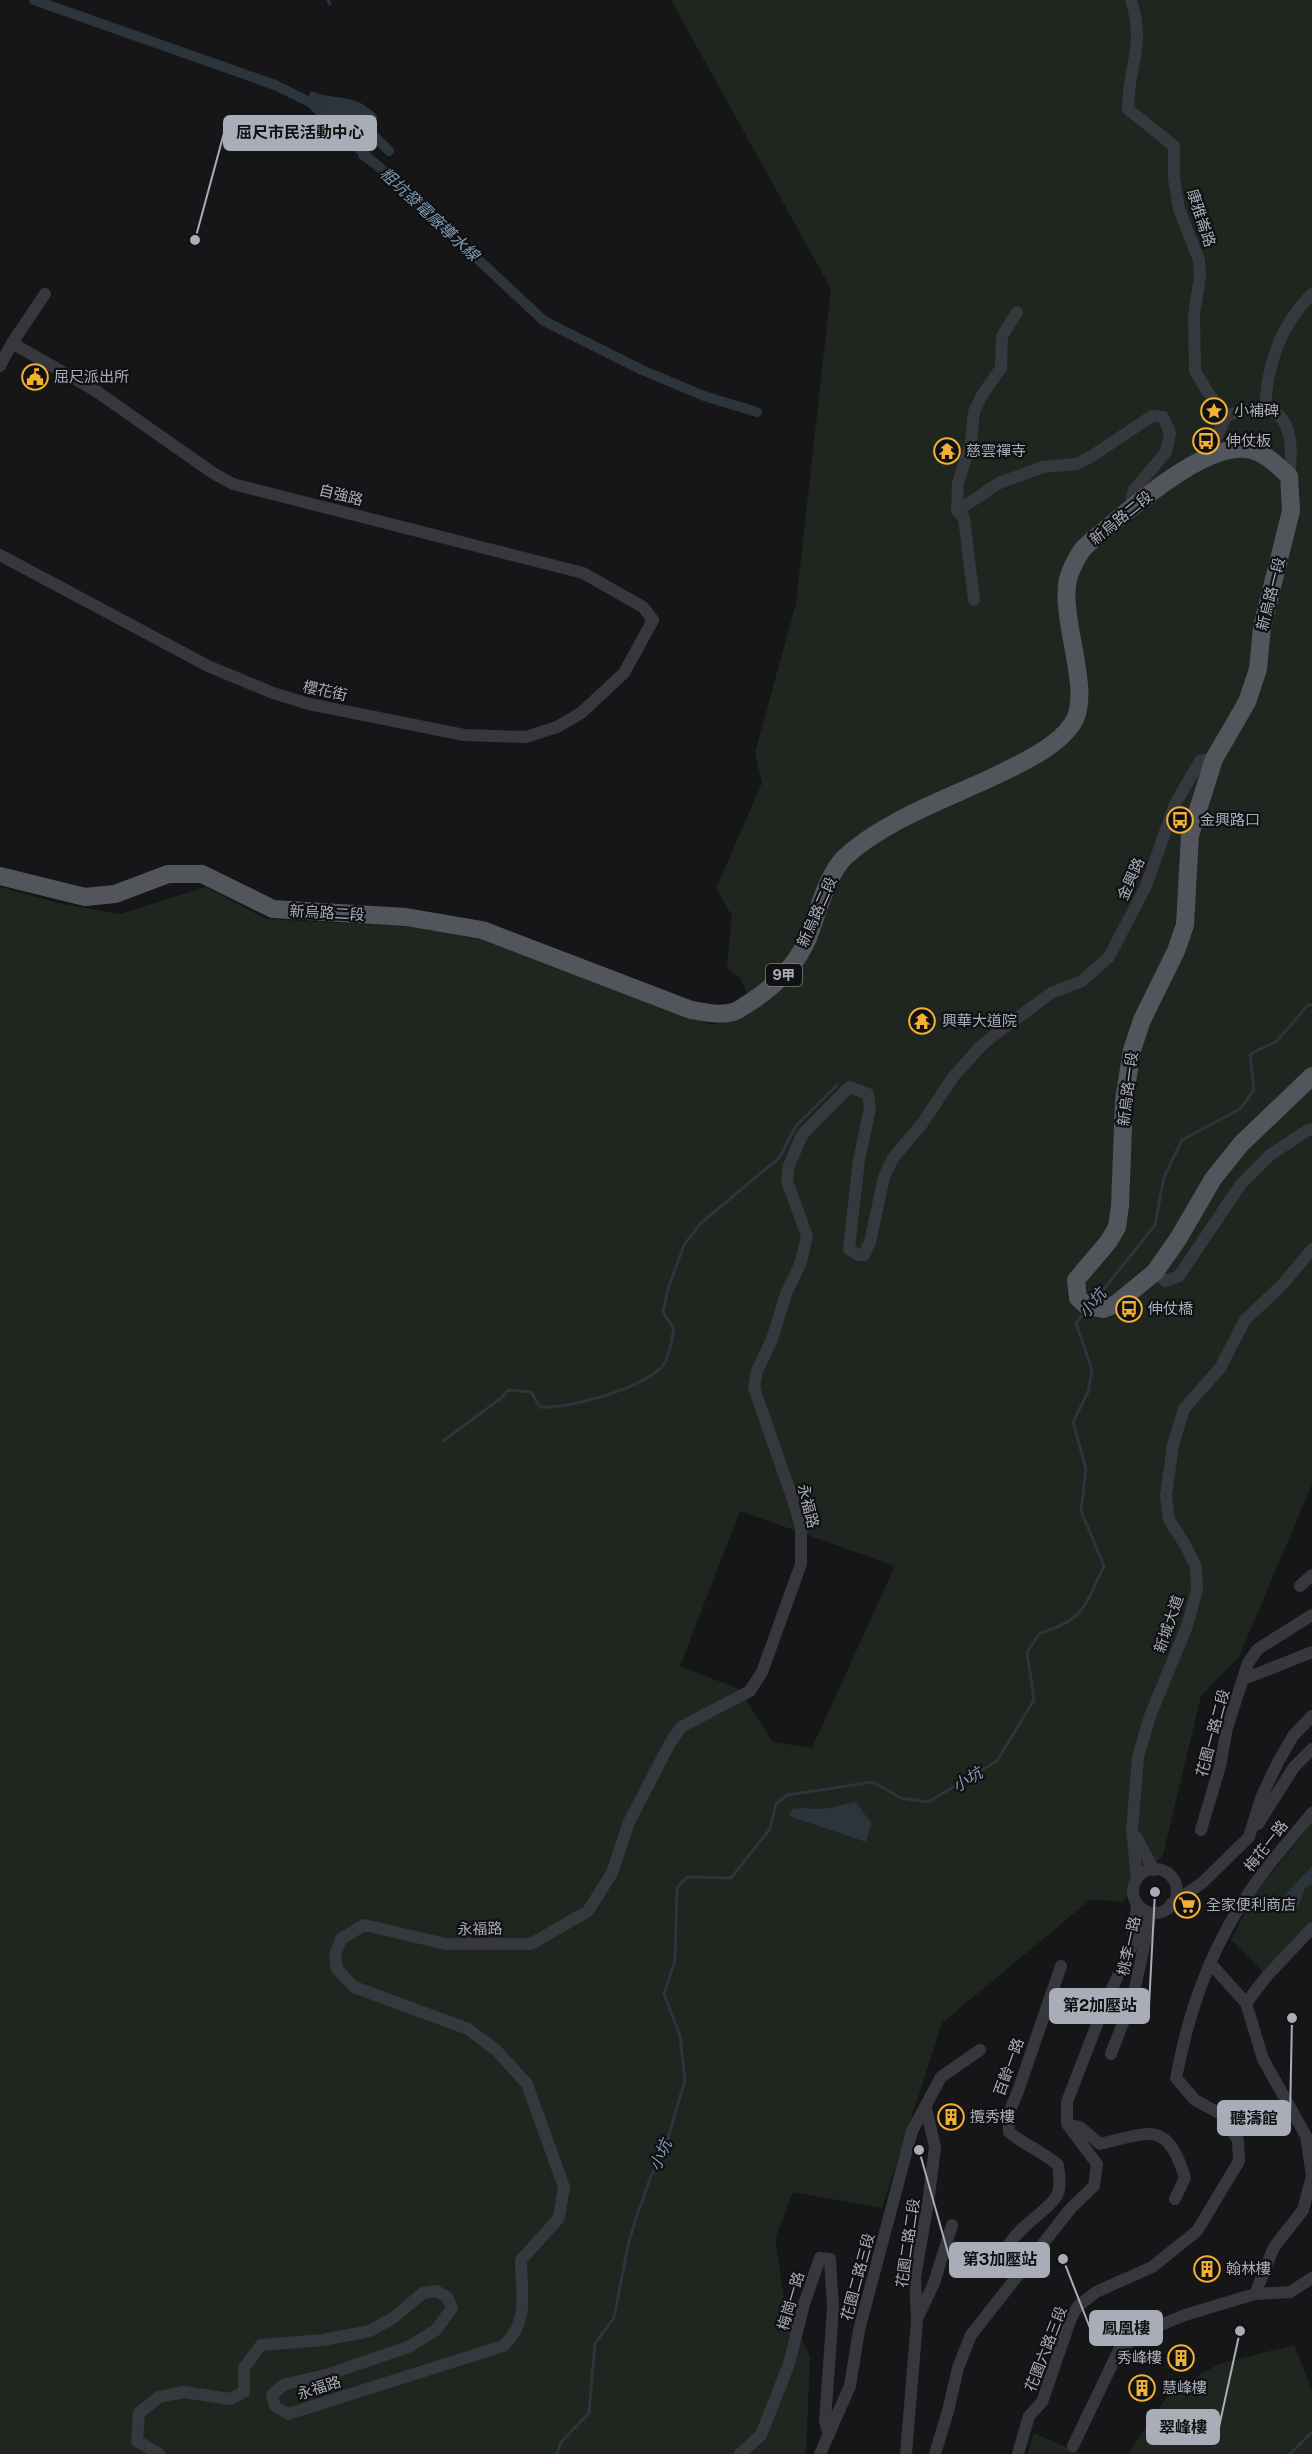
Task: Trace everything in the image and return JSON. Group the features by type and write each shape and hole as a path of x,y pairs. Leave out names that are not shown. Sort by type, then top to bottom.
{"main road":[{"name":"新烏路二段","path":"0,876 85,897 114,894 168,874 202,874 273,909 406,917 482,930 691,1010 714,1014 734,1012 766,991 791,967 807,941 840,862 855,848 881,830 1024,762 1063,736 1075,720 1079,695 1065,597 1069,577 1083,548 1129,510 1188,467 1212,455 1237,448 1257,451 1271,459 1289,476"},
{"name":"新烏路一段","path":"1289,476 1291,511 1262,627 1258,669 1247,702 1214,759 1190,835 1185,925 1176,951 1142,1020 1132,1050 1124,1101 1120,1206 1117,1227 1109,1241 1076,1280 1078,1298 1088,1306 1103,1309 1116,1304 1155,1272 1178,1239 1213,1179 1241,1144 1312,1076"}],"street":[{"name":"康雅崙路","path":"1131,0 1138,36 1128,93 1128,109 1174,146 1174,178 1179,209 1199,260 1200,276 1194,315 1195,371 1227,416"},
{"path":"0,366 12,343 45,294"},
{"path":"1265,409 1266,379 1281,336 1312,294"},
{"path":"974,600 964,518 957,511 958,483 971,442 974,412 982,395 1001,368 1002,336 1017,312"},
{"name":"自強路","path":"12,343 96,391 213,473 233,484 583,573 643,607 653,620 640,647"},
{"path":"1212,455 1214,441 1227,416 1243,410 1265,409 1278,414 1287,424 1292,455 1289,476"},
{"path":"957,511 999,483 1043,467 1077,464 1152,416 1163,417 1170,433 1166,452 1134,490 1129,510"},
{"name":"櫻花街","path":"0,555 208,666 273,693 310,704 464,735 526,737 557,726 580,713 604,694 624,673 640,647"},
{"name":"金興路","path":"1051,993 1082,981 1109,957 1146,886 1175,804 1200,761 1214,759"},
{"name":"永福路","path":"159,2454 137,2441 139,2413 159,2397 184,2392 230,2399 244,2392 244,2368 261,2345 323,2340 370,2331 393,2318 423,2294 436,2290 447,2296 452,2308 436,2331 408,2347 329,2374 283,2385 272,2395 275,2406 288,2414 503,2346 515,2335 522,2318 521,2260 559,2218 564,2187 527,2084 496,2050 468,2029 354,1987 337,1969 335,1955 341,1939 364,1925 446,1944 531,1944 588,1911 612,1873 629,1822 669,1745 681,1727 750,1691 762,1672 801,1564 801,1527 754,1389 757,1371 772,1339 786,1294 801,1262 807,1236 787,1182 789,1166 802,1135 849,1087 868,1094 870,1108 859,1161 849,1248 858,1255 864,1254 870,1242 884,1177 893,1158 922,1124 953,1077 981,1046 1051,993"},
{"path":"1155,1272 1165,1281 1179,1276 1241,1184 1270,1155 1308,1130 1312,1130"},
{"name":"新城大道","path":"1137,1879 1132,1831 1138,1757 1150,1716 1187,1626 1197,1590 1196,1567 1169,1520 1166,1496 1173,1445 1184,1409 1220,1368 1245,1320 1282,1285 1312,1249"},
{"path":"1300,1586 1312,1575"},
{"path":"1244,1679 1248,1663 1258,1649 1312,1615"},
{"name":"花園一路二段","path":"1201,1830 1220,1766 1227,1728 1244,1679 1312,1652"},
{"path":"1249,1838 1261,1798 1278,1762 1293,1736 1312,1716"},
{"path":"935,2454 958,2368 971,2335 1071,2208 1094,2186 1097,2164 1066,2124 1066,2102 1131,1946 1152,1913 1166,1909 1202,1883 1249,1838 1294,1767 1312,1749"},
{"name":"梅花一路","path":"1210,1962 1241,1904 1312,1813"},
{"path":"1132,1831 1154,1870"},
{"path":"1131,1946 1137,1904 1133,1892 1137,1879 1147,1870 1167,1872 1174,1883 1176,1894 1170,1905"},
{"path":"1174,1883 1202,1883"},
{"path":"1137,1904 1152,1913"},
{"name":"桃李一路","path":"1111,2054 1133,1997 1152,1913"},
{"path":"1246,2003 1266,1977 1312,1929"},
{"path":"1210,1962 1246,2003 1263,2059 1306,2136 1312,2176 1303,2210 1274,2247 1255,2294"},
{"name":"花園六路三段","path":"1018,2454 1029,2416 1042,2402 1071,2318 1078,2306 1096,2292 1152,2266 1197,2231 1239,2162 1238,2140 1221,2114 1195,2100 1176,2078 1185,2030 1210,1962"},
{"name":"百齡一路","path":"1018,2275 1010,2268 1006,2258 1010,2242 1056,2197 1060,2183 1058,2164 1043,2152 1023,2143 1009,2132 1008,2115 1062,1966"},
{"path":"926,2108 941,2076 980,2050"},
{"name":"花園二路二段","path":"906,2454 916,2321 915,2278 935,2147 926,2108"},
{"name":"花園二路三段","path":"820,2454 850,2386 859,2330 912,2131 926,2108"},
{"path":"1066,2124 1080,2127 1100,2144 1153,2133 1170,2142 1178,2156 1185,2178 1175,2199"},
{"path":"916,2321 934,2283 952,2225"},
{"name":"梅崗一路","path":"740,2454 761,2435 789,2364 804,2304 820,2258 830,2259 833,2308 825,2421 829,2435"},
{"path":"1073,2446 1119,2350 1141,2333 1185,2315 1255,2294 1290,2292 1312,2278"}],"shaded area":[{"path":"671,0 1312,0 1312,1484 1239,1657 1201,1696 1163,1855 1122,1902 1091,1899 942,2023 882,2208 793,2192 775,2239 784,2298 810,2357 806,2454 0,2454 0,887 59,903 120,914 206,887 266,919 419,927 474,938 630,989 711,1025 737,1020 752,1006 741,979 727,969 732,916 716,888 762,783 755,753 796,603 831,289","holes":["740,1511 895,1566 812,1748 773,1742 739,1689 680,1666"]},
{"path":"311,91 354,100 370,109 378,117 355,138 378,160 371,167 305,104"},
{"path":"856,1802 871,1823 866,1842 789,1816 792,1809 822,1809"},
{"path":"1312,1823 1312,1921 1264,1973 1231,1940 1256,1892"},
{"path":"1312,1866 1312,1884 1305,1888 1298,1907 1294,1911 1288,1909 1284,1902 1285,1895"},
{"path":"1294,2345 1312,2391 1312,2454 1128,2454 1172,2390 1219,2364"},
{"path":"1034,2433 1081,2454 1027,2454"}],"waterway":[{"name":"粗坑發電廠導水線","path":"34,0 275,85 320,107"},
{"path":"328,0 330,4"},
{"path":"354,123 369,131 389,151"},
{"name":"粗坑發電廠導水線","path":"363,155 376,164 544,321 642,370 704,396 757,412"},
{"name":"小坑","path":"1095,1300 1155,1225 1164,1177 1182,1140 1240,1109 1254,1090 1250,1054 1277,1041 1308,1005 1312,1005"},
{"path":"443,1441 500,1399 508,1390 531,1392 540,1407 552,1407 587,1401 625,1389 655,1373 666,1361 670,1347 674,1329 663,1312 668,1289 684,1245 701,1223 780,1157 795,1127 837,1085"},
{"name":"小坑","path":"557,2454 561,2442 589,2413 595,2343 614,2318 628,2245 636,2218 651,2176 663,2155 685,2080 680,2036 664,1994 675,1960 677,1888 687,1877 731,1878 770,1829 776,1804 787,1795 873,1782 901,1798 928,1802 997,1761 1034,1700 1027,1652 1040,1633 1066,1623 1082,1609 1104,1566 1081,1511 1086,1469 1073,1422 1088,1392 1092,1370 1076,1323 1085,1312"},
{"path":"1290,2454 1312,2432"}],"place":[{"name":"屈尺市民活動中心","path":"195,240"},
{"name":"屈尺派出所","path":"35,377"},
{"name":"小補碑","path":"1214,411"},
{"name":"伸仗板","path":"1206,441"},
{"name":"慈雲禪寺","path":"947,451"},
{"name":"金興路口","path":"1180,820"},
{"name":"興華大道院","path":"922,1021"},
{"name":"伸仗橋","path":"1129,1309"},
{"name":"第2加壓站","path":"1155,1892"},
{"name":"全家便利商店","path":"1187,1905"},
{"name":"聽濤館","path":"1292,2018"},
{"name":"攬秀樓","path":"951,2117"},
{"name":"第3加壓站","path":"919,2150"},
{"name":"鳳凰樓","path":"1063,2259"},
{"name":"翰林樓","path":"1207,2269"},
{"name":"翠峰樓","path":"1240,2331"},
{"name":"秀峰樓","path":"1181,2358"},
{"name":"慧峰樓","path":"1142,2388"}]}
